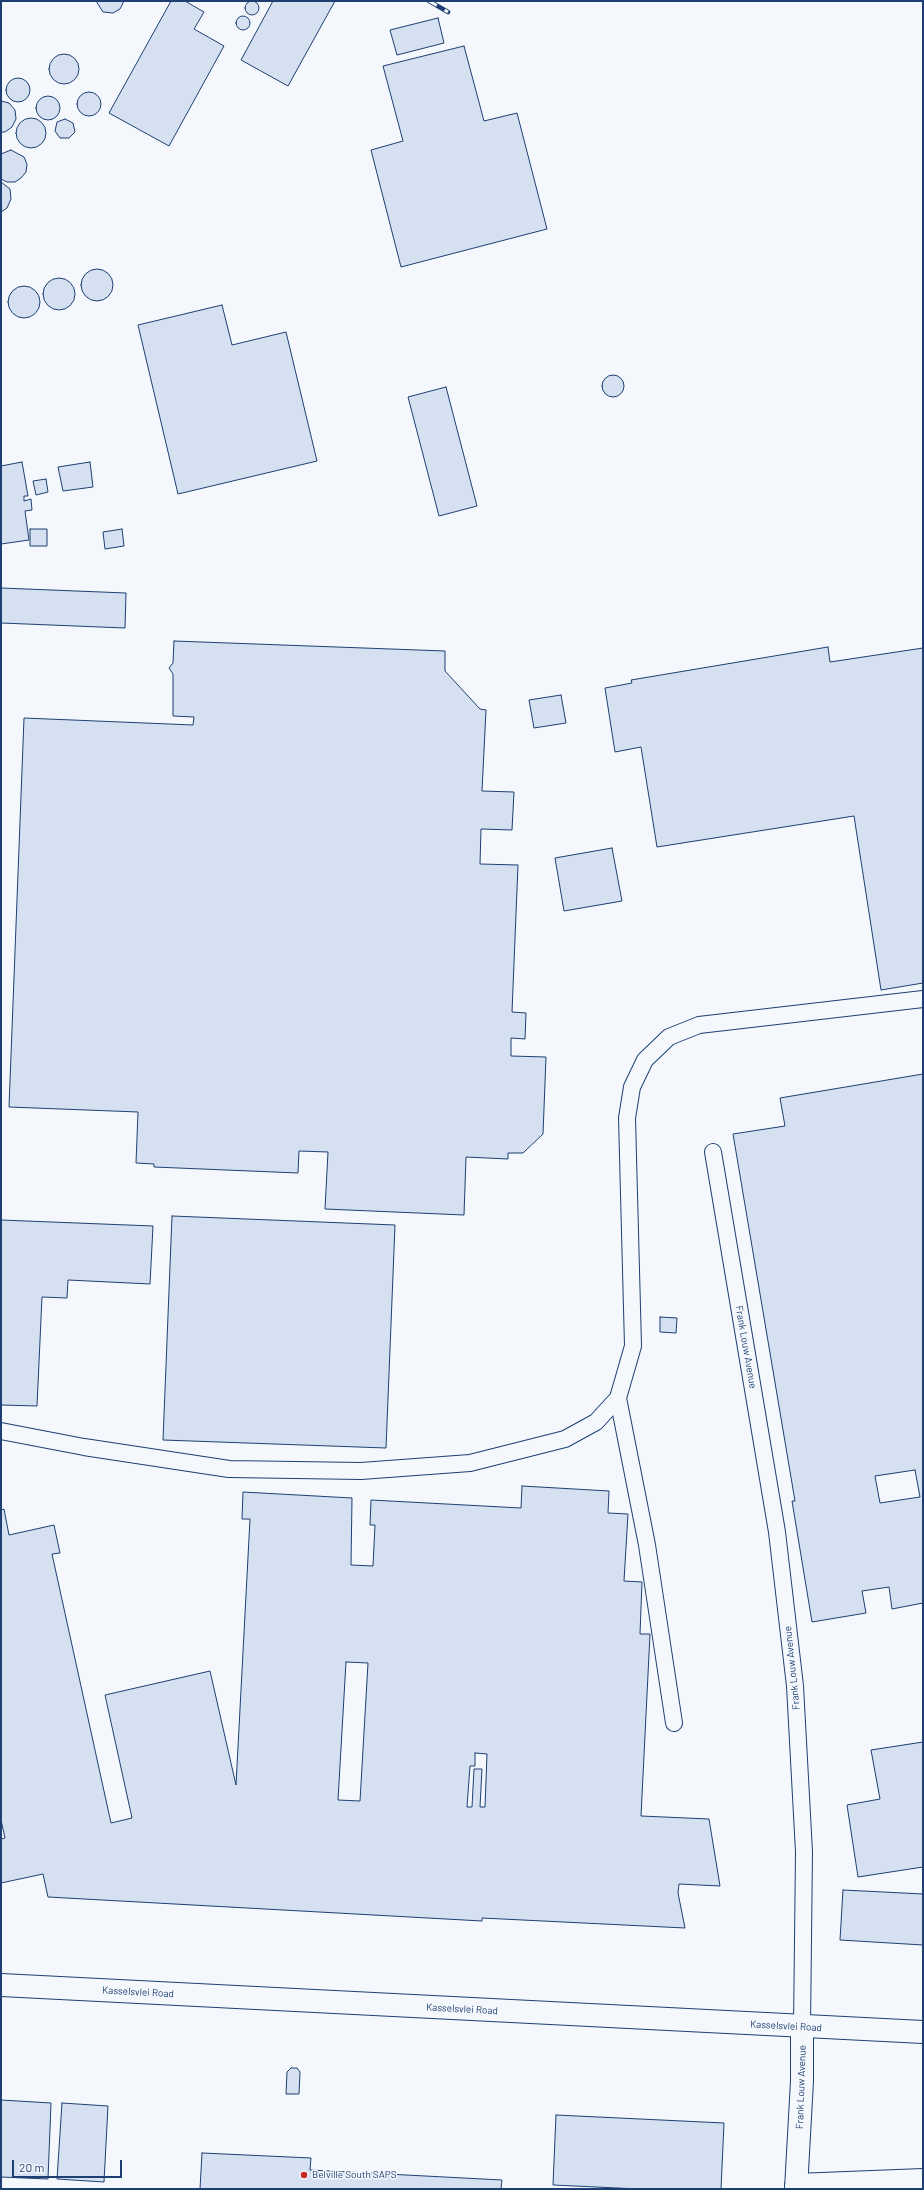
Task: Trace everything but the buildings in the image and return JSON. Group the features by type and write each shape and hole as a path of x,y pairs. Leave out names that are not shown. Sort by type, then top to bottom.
{"street":[{"name":"Kasselsvlei Road","path":"1,1985 923,2032"},
{"name":"Frank Louw Avenue","path":"796,2187 802,2081 802,2026"},
{"path":"796,2187 923,2180"}],"lane":[{"path":"1,1431 84,1447 230,1469 360,1471 470,1463 565,1439 596,1422 618,1398 633,1346 627,1118 632,1087 645,1060 669,1037 699,1024 923,999"},
{"name":"Frank Louw Avenue","path":"713,1152 777,1532 795,1686 804,1852 802,2026"},
{"path":"618,1398 647,1545 674,1723"}],"railway":[{"path":"429,1 448,12"}],"place":[{"name":"Belville South SAPS","path":"304,2175"}]}
